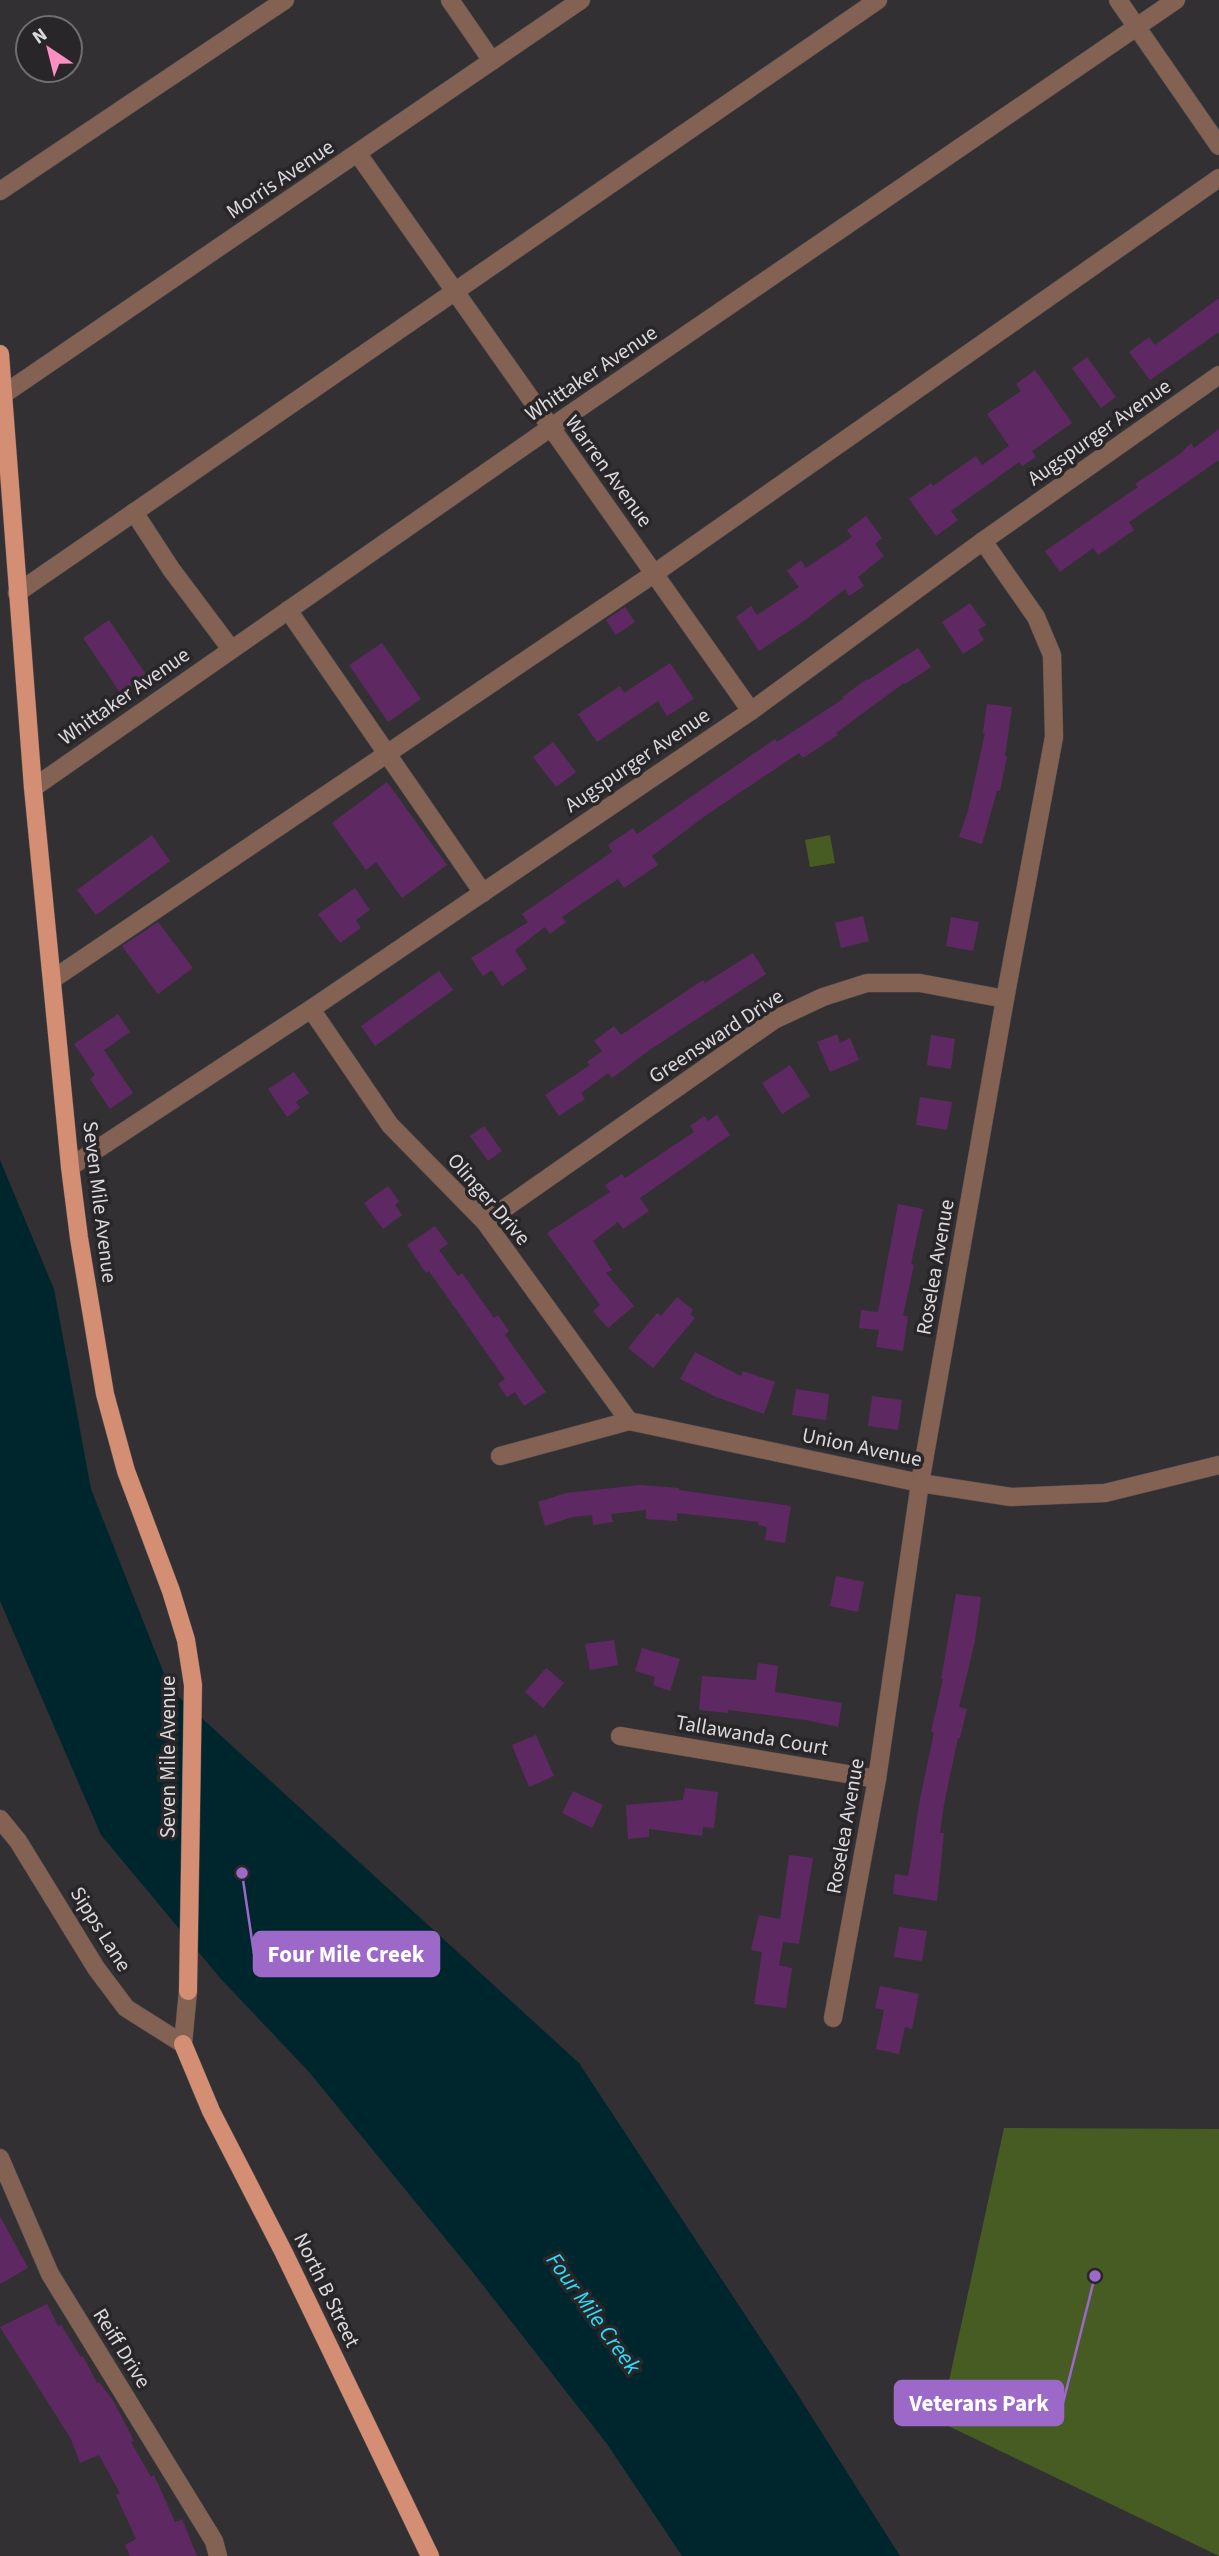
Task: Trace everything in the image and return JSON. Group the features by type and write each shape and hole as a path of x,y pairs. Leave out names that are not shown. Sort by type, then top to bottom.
{"main road":[{"name":"Seven Mile Avenue","path":"0,354 33,788 70,1167 105,1394 126,1471 171,1591 186,1640 194,1685 188,1991"},
{"name":"North B Street","path":"183,2044 211,2111 284,2253 430,2556"}],"street":[{"path":"0,191 285,0"},
{"path":"450,0 492,61"},
{"name":"Morris Avenue","path":"4,394 581,0"},
{"path":"18,593 878,0"},
{"path":"1118,0 1219,146"},
{"name":"Whittaker Avenue","path":"33,788 550,428 1176,0"},
{"name":"Warren Avenue","path":"358,154 751,711"},
{"path":"53,979 656,573 1219,178"},
{"name":"Augspurger Avenue","path":"70,1167 311,1009 751,711 983,541 1219,375"},
{"path":"134,512 172,569 232,649"},
{"name":"Roselea Avenue","path":"833,2018 877,1779 920,1483 1054,737 1052,655 1035,617 983,541"},
{"path":"288,610 483,893"},
{"name":"Greensward Drive","path":"485,1222 774,1020 823,997 867,982 920,983 1005,999"},
{"name":"Olinger Drive","path":"311,1009 390,1125 485,1222 629,1421"},
{"name":"Union Avenue","path":"500,1456 629,1421 920,1483 1010,1497 1105,1493 1219,1465"},
{"name":"Tallawanda Court","path":"620,1736 877,1779"},
{"name":"Sipps Lane","path":"0,1819 18,1841 96,1968 126,2008 183,2044"},
{"name":"Seven Mile Avenue","path":"183,2044 188,1991"},
{"name":"Reiff Drive","path":"0,2158 50,2274 214,2541 218,2556"}],"green space":[{"path":"830,835 835,863 810,867 805,840"},
{"path":"1004,2128 1219,2129 1219,2556 940,2422"}],"water":[{"path":"0,1160 54,1289 91,1489 170,1689 579,2063 796,2392 900,2556 682,2556 607,2444 471,2270 309,2072 221,1979 101,1835 0,1601"}],"building":[{"path":"1219,298 1219,332 1150,380 1129,352 1149,337 1155,345"},
{"path":"1087,357 1116,397 1101,408 1072,368"},
{"path":"1035,370 1072,423 1032,451 1036,457 1022,466 1019,462 951,511 958,520 936,536 909,499 976,456 982,465 1009,446 987,414 1021,391 1016,384"},
{"path":"1219,429 1219,460 1129,522 1134,530 1098,555 1093,548 1060,572 1045,551 1138,487 1135,484 1180,454 1191,443 1194,448"},
{"path":"866,516 882,538 875,544 884,556 858,577 864,586 849,596 845,589 759,651 736,617 751,606 757,615 799,587 787,571 801,560 806,568 852,537 847,530"},
{"path":"970,603 986,625 978,630 984,640 963,654 942,622"},
{"path":"625,607 635,622 616,635 606,620"},
{"path":"109,620 147,676 121,694 83,638"},
{"path":"382,643 421,699 388,722 349,665"},
{"path":"918,648 931,667 904,683 836,733 838,735 803,758 799,753 705,816 652,856 658,865 624,888 618,879 562,917 566,922 550,934 545,927 515,950 527,969 502,986 492,970 483,976 471,958 528,922 522,914 612,852 608,845 633,828 637,834 775,739 777,742 843,699 842,697 867,679"},
{"path":"670,663 694,699 667,716 658,701 597,742 578,714 620,686 624,693"},
{"path":"987,704 1012,707 1007,757 1000,791 997,791 982,844 959,837 968,811 985,733"},
{"path":"553,742 576,772 556,787 533,757"},
{"path":"387,782 447,865 402,898 376,862 366,870 332,823"},
{"path":"152,835 170,861 96,915 77,890"},
{"path":"355,888 370,910 356,920 361,928 340,943 318,914"},
{"path":"863,916 869,941 841,948 835,923"},
{"path":"951,917 979,922 973,951 946,946"},
{"path":"158,922 193,968 158,994 122,946"},
{"path":"753,953 766,974 651,1049 612,1078 608,1073 581,1093 585,1099 559,1116 545,1095 590,1065 587,1062 602,1051 594,1041 614,1026 621,1035 703,980 705,983"},
{"path":"439,971 453,990 375,1046 361,1026"},
{"path":"118,1014 130,1032 104,1050 133,1093 110,1109 90,1079 95,1075 74,1044"},
{"path":"837,1034 840,1043 850,1038 859,1060 830,1072 817,1042"},
{"path":"931,1035 955,1039 951,1069 927,1065"},
{"path":"790,1065 810,1096 782,1114 762,1083"},
{"path":"294,1072 309,1093 296,1102 300,1108 287,1117 268,1089"},
{"path":"920,1097 952,1102 947,1130 916,1125"},
{"path":"717,1115 730,1135 640,1198 649,1211 623,1229 618,1222 593,1241 612,1270 606,1273 634,1306 608,1328 593,1311 600,1305 547,1233 610,1192 605,1185 622,1174 625,1178 694,1132 690,1126 704,1116 708,1121"},
{"path":"484,1126 502,1151 488,1161 470,1136"},
{"path":"388,1186 399,1201 395,1205 402,1215 383,1229 364,1203"},
{"path":"898,1204 923,1209 903,1316 908,1316 903,1351 876,1347 879,1330 859,1328 861,1310 878,1312"},
{"path":"435,1226 448,1244 439,1250 458,1276 462,1273 494,1318 498,1315 509,1331 505,1335 546,1392 524,1406 515,1392 507,1397 498,1384 505,1379 429,1271 426,1273 407,1245"},
{"path":"677,1297 693,1310 690,1314 695,1318 653,1368 628,1348 657,1313 661,1316"},
{"path":"695,1352 741,1376 743,1371 775,1382 764,1414 716,1397 680,1379"},
{"path":"796,1389 829,1394 826,1420 792,1415"},
{"path":"872,1396 902,1400 898,1430 868,1426"},
{"path":"640,1485 679,1488 791,1506 785,1543 765,1540 767,1527 758,1525 759,1522 677,1513 677,1521 646,1519 646,1510 611,1514 613,1522 593,1525 592,1515 572,1517 545,1526 538,1502 566,1493"},
{"path":"836,1576 864,1582 858,1612 830,1606"},
{"path":"956,1594 981,1597 975,1641 959,1707 967,1709 944,1804 937,1901 893,1894 895,1874 908,1876"},
{"path":"614,1640 618,1665 590,1670 585,1644"},
{"path":"642,1648 680,1659 670,1691 653,1685 655,1677 635,1671"},
{"path":"758,1663 778,1666 775,1692 842,1703 838,1727 728,1710 728,1713 699,1710 702,1676 756,1680"},
{"path":"546,1668 564,1683 543,1708 525,1692"},
{"path":"536,1735 554,1776 529,1787 512,1745"},
{"path":"685,1788 718,1792 714,1828 703,1827 702,1836 649,1829 649,1837 628,1839 626,1805 683,1800"},
{"path":"573,1791 603,1805 592,1828 562,1813"},
{"path":"789,1855 813,1858 799,1944 783,1942 779,1965 792,1968 786,2008 754,2004 762,1952 751,1950 759,1915 780,1919"},
{"path":"899,1927 927,1931 922,1961 894,1957"},
{"path":"880,1986 919,1994 912,2029 905,2027 899,2054 876,2049 884,2010 875,2008"},
{"path":"0,2216 28,2268 0,2284"},
{"path":"47,2304 58,2326 61,2325 81,2357 83,2356 97,2383 99,2382 114,2402 134,2441 131,2442 151,2477 154,2475 175,2522 182,2519 197,2556 130,2556 125,2545 136,2539 116,2495 120,2493 99,2455 80,2463 71,2439 0,2327"}],"place":[{"name":"Four Mile Creek","path":"242,1873"},
{"name":"Veterans Park","path":"1095,2276"}]}
